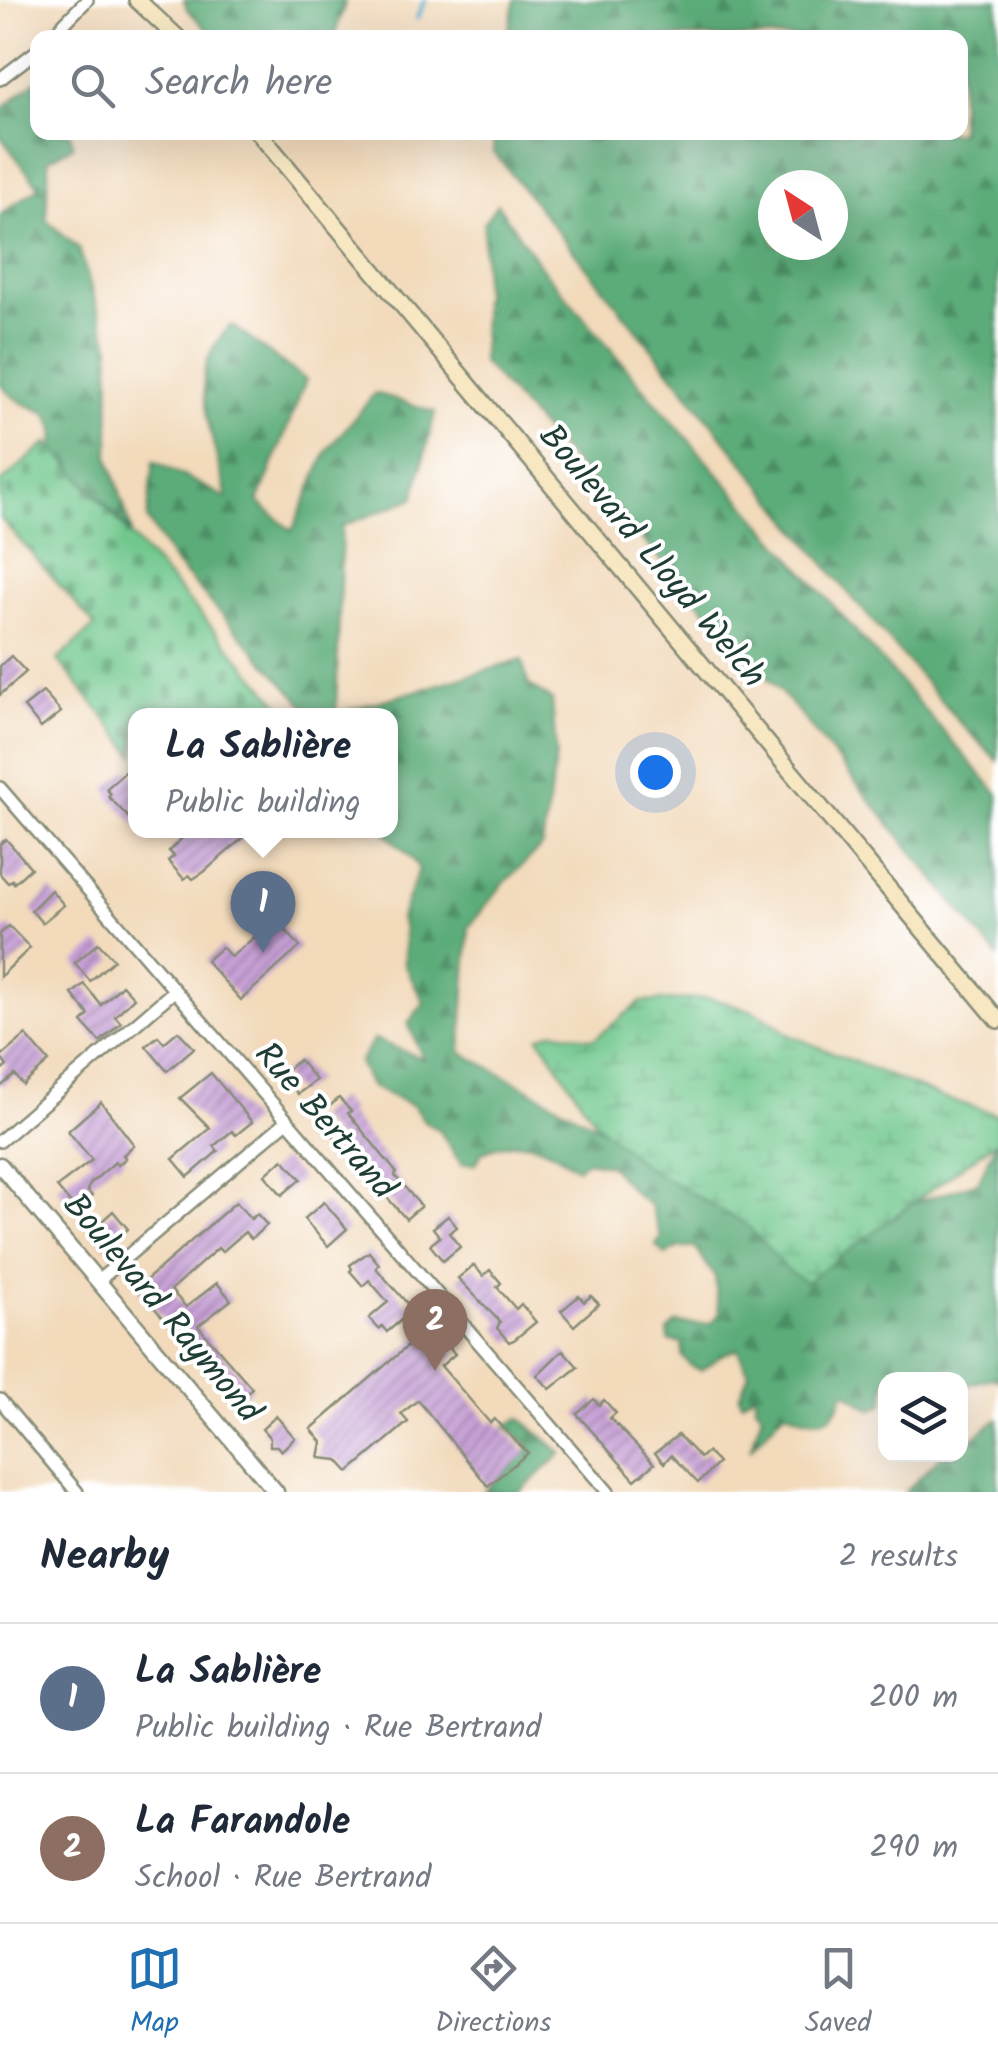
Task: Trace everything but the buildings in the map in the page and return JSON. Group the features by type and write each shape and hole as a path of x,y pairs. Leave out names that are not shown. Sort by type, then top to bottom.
{"main road":[{"path":"138,0 170,30"},
{"name":"Boulevard Lloyd Welch","path":"265,140 998,1020"}],"street":[{"path":"58,30 87,0"},
{"path":"0,79 30,56"},
{"name":"Rue Bertrand","path":"2,795 608,1492"},
{"path":"0,1141 174,992"},
{"path":"98,1280 287,1121"},
{"name":"Boulevard Raymond","path":"0,1165 276,1492"},
{"path":"0,1400 77,1492"}],"green space":[{"path":"184,0 345,3 336,30 207,30 187,9"},
{"path":"515,0 998,0 998,761 960,723 845,589 493,151 494,140 968,140 968,30 509,30"},
{"path":"30,86 30,140 72,140 73,146 49,159 46,219 79,249 110,347 109,457 132,533 54,449 55,429 47,413 15,398 0,384 0,215 39,187 0,136 0,110"},
{"path":"497,204 542,268 660,407 998,794 998,957 795,708 482,362 484,223"},
{"path":"231,325 306,380 258,502 292,531 327,451 375,393 435,412 414,498 342,526 336,708 307,708 173,561 147,519 154,461 227,498 204,395 210,353"},
{"path":"48,442 283,708 128,708 128,746 58,660 95,626 0,518 0,483"},
{"path":"522,660 528,684 552,700 556,755 542,846 503,884 469,927 461,1052 667,1164 862,1220 978,1182 998,1139 998,1380 995,1377 968,1385 968,1372 878,1372 878,1406 872,1409 844,1391 829,1417 814,1420 785,1411 750,1450 762,1414 755,1404 755,1392 742,1402 739,1396 749,1373 737,1349 701,1370 682,1356 683,1343 669,1341 668,1331 677,1323 710,1324 719,1315 715,1277 695,1247 679,1247 665,1255 656,1245 661,1237 650,1205 609,1165 587,1161 577,1168 542,1147 521,1143 482,1152 476,1164 461,1164 439,1130 426,1123 413,1106 370,1086 359,1062 374,1039 423,1059 408,1023 424,1003 404,964 404,929 400,919 419,869 391,838 398,838 398,708 357,708"},
{"path":"708,998 751,1010 787,1034 943,1098 998,1114 998,1140 806,1282 788,1271 749,1227 642,1164 595,1122 539,1037 554,1031 594,1039 641,1002"},
{"path":"520,1418 562,1453 520,1492 484,1492 531,1448 506,1426"},
{"path":"998,1419 998,1492 905,1492 935,1462 968,1462 968,1441"}],"waterway":[{"path":"417,18 425,0"}],"place":[{"name":"La Sablière","path":"263,953"},
{"name":"La Farandole","path":"435,1371"}]}
